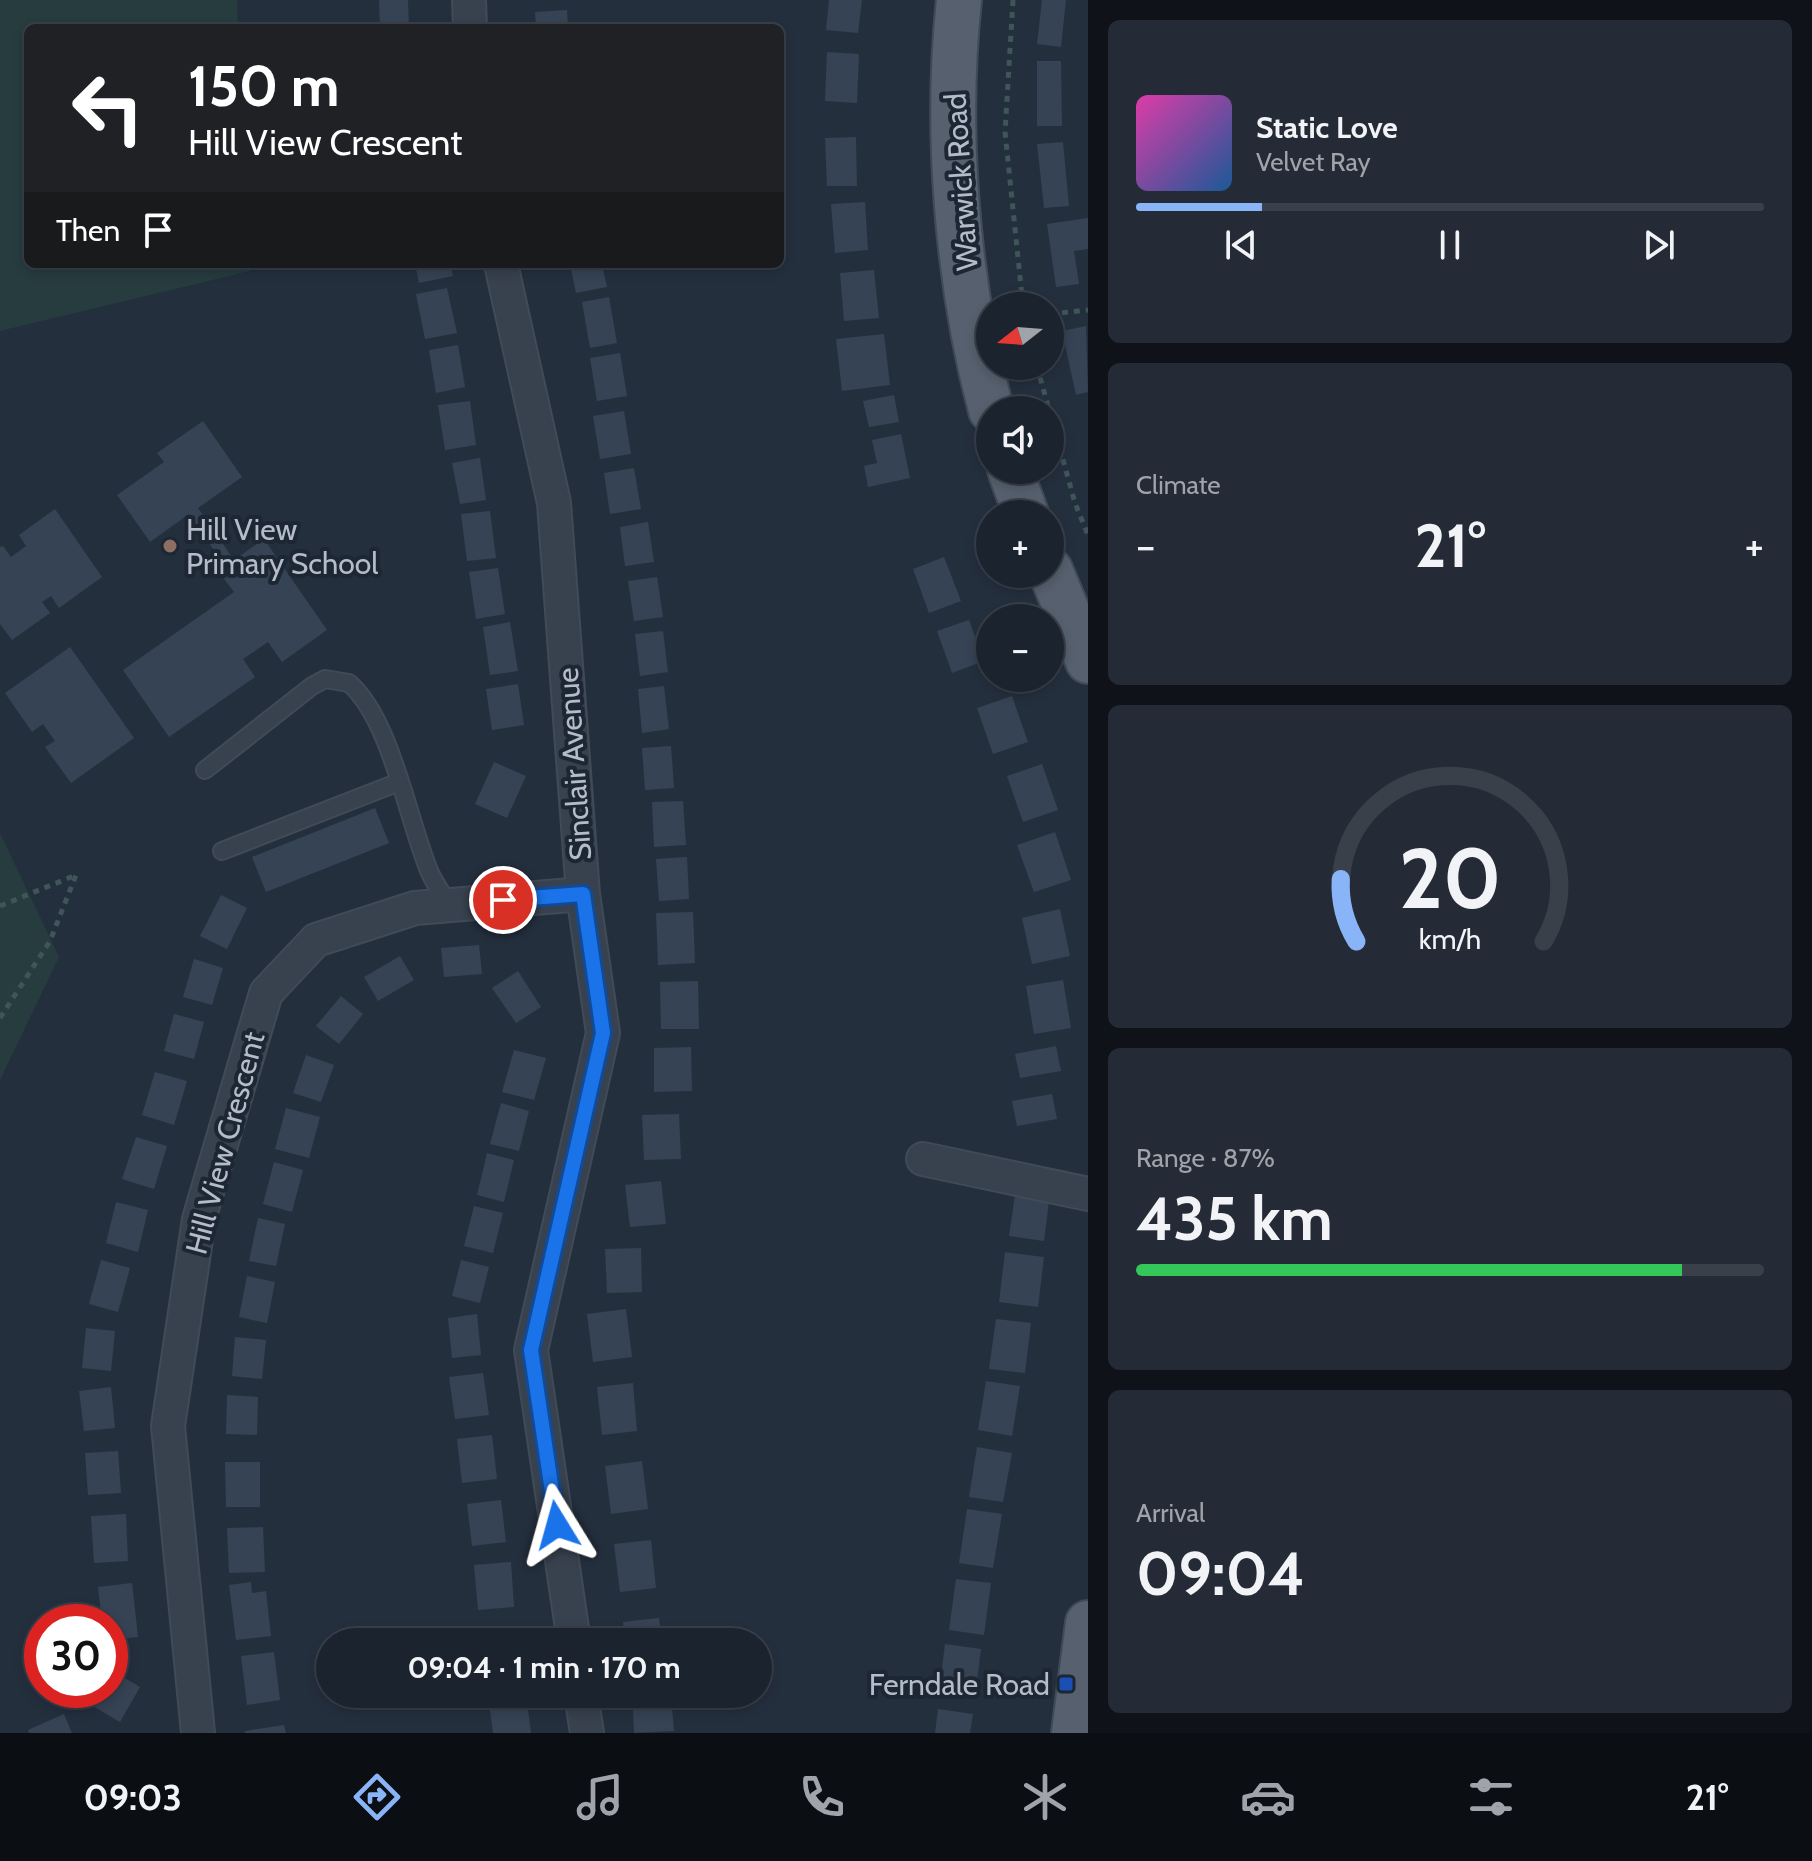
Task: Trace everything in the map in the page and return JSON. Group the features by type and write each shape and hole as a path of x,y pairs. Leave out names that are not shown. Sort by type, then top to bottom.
{"main road":[{"name":"Warwick Road","path":"959,0 954,42 954,141 965,268 988,396"},
{"path":"1058,588 1088,661"},
{"path":"1074,1733 1088,1623"}],"street":[{"path":"469,0 470,24"},
{"name":"Sinclair Avenue","path":"502,268 554,503 583,894 603,1033 531,1350 572,1628"},
{"name":"Hill View Crescent","path":"198,1733 168,1426 199,1219 266,993 316,940 415,908 583,894"},
{"path":"923,1159 1088,1194"},
{"path":"583,1708 587,1733"}],"lane":[{"path":"205,770 312,686 325,679 340,679 358,691 367,706 399,782 430,874 449,905"},
{"path":"222,851 399,782"}],"path":[{"path":"1013,0 1005,132 1022,292"},
{"path":"1064,313 1088,310"},
{"path":"1064,463 1088,535"},
{"path":"0,906 76,875 50,941 0,1018"}],"green space":[{"path":"0,0 237,0 238,24 24,24 24,268 250,268 250,271 0,331"},
{"path":"0,833 59,957 0,1080"}],"building":[{"path":"379,0 408,0 409,24 380,24"},
{"path":"829,0 862,0 858,33 826,30"},
{"path":"1042,0 1066,0 1061,47 1037,44"},
{"path":"567,10 568,24 536,24 535,12"},
{"path":"827,52 859,54 857,103 825,101"},
{"path":"1037,61 1061,61 1062,126 1037,126"},
{"path":"856,137 857,186 827,186 825,138"},
{"path":"1063,142 1069,206 1044,208 1037,144"},
{"path":"865,202 868,250 835,253 831,204"},
{"path":"1088,218 1088,249 1074,251 1079,284 1056,287 1047,224"},
{"path":"416,268 451,268 453,276 419,283"},
{"path":"571,268 603,268 607,287 576,293"},
{"path":"874,270 879,318 844,321 840,273"},
{"path":"447,288 457,333 425,339 416,294"},
{"path":"609,297 617,343 590,348 582,302"},
{"path":"1086,326 1088,392 1076,395 1064,331"},
{"path":"884,334 890,385 842,391 836,339"},
{"path":"458,345 465,387 436,393 429,350"},
{"path":"620,353 627,396 597,401 590,358"},
{"path":"894,395 899,422 869,427 863,401"},
{"path":"470,401 476,445 445,450 438,405"},
{"path":"624,411 631,454 600,459 593,416"},
{"path":"203,421 242,477 198,508 234,560 264,539 327,630 282,662 268,642 243,659 255,677 169,737 123,670 234,592 218,571 225,566 189,514 150,542 117,495 164,462 157,453"},
{"path":"901,434 910,478 868,487 864,466 877,463 872,440"},
{"path":"480,458 486,500 460,504 452,463"},
{"path":"634,468 641,509 610,514 604,473"},
{"path":"55,509 102,577 59,608 51,596 42,602 50,613 12,640 0,624 0,547 3,546 11,557 26,546 19,535"},
{"path":"490,511 496,558 467,561 461,514"},
{"path":"648,522 654,562 625,566 620,527"},
{"path":"944,557 961,601 929,613 913,569"},
{"path":"498,568 505,614 476,619 469,572"},
{"path":"657,577 663,617 634,621 628,581"},
{"path":"969,620 976,639 976,664 952,673 937,631"},
{"path":"510,622 518,671 490,675 483,627"},
{"path":"663,631 668,672 640,676 635,634"},
{"path":"70,647 134,738 71,783 45,747 55,741 43,724 32,732 5,693"},
{"path":"518,684 524,725 492,730 486,689"},
{"path":"664,686 669,729 642,733 638,689"},
{"path":"1012,696 1028,742 993,754 977,708"},
{"path":"671,746 674,788 645,790 642,748"},
{"path":"494,762 526,776 507,818 475,804"},
{"path":"1042,764 1058,810 1023,822 1007,776"},
{"path":"683,801 686,845 654,847 652,802"},
{"path":"375,808 389,843 266,892 252,857"},
{"path":"1055,832 1071,880 1034,892 1017,845"},
{"path":"687,857 689,899 659,901 656,859"},
{"path":"221,895 247,908 227,949 200,936"},
{"path":"1060,909 1070,956 1032,964 1022,918"},
{"path":"693,912 695,963 658,965 656,913"},
{"path":"479,945 482,974 444,977 441,948"},
{"path":"400,956 414,980 378,1001 364,977"},
{"path":"194,959 223,968 212,1005 183,997"},
{"path":"518,971 541,1007 516,1023 492,988"},
{"path":"1063,980 1071,1028 1034,1034 1026,986"},
{"path":"698,981 699,1029 661,1029 660,982"},
{"path":"341,996 363,1014 339,1044 316,1026"},
{"path":"174,1014 204,1022 194,1059 164,1051"},
{"path":"1056,1046 1061,1071 1020,1078 1015,1054"},
{"path":"691,1047 692,1091 654,1092 654,1048"},
{"path":"514,1050 546,1058 534,1100 502,1092"},
{"path":"306,1055 334,1065 321,1102 293,1093"},
{"path":"155,1072 187,1081 174,1125 142,1115"},
{"path":"1052,1094 1057,1119 1017,1126 1012,1101"},
{"path":"501,1103 529,1111 519,1151 490,1144"},
{"path":"286,1108 320,1117 309,1158 275,1149"},
{"path":"679,1114 681,1159 644,1160 642,1115"},
{"path":"136,1137 167,1146 154,1189 122,1179"},
{"path":"487,1153 514,1160 504,1202 477,1195"},
{"path":"274,1162 303,1170 292,1212 263,1204"},
{"path":"661,1181 666,1224 630,1227 625,1185"},
{"path":"1016,1188 1050,1193 1044,1241 1009,1236"},
{"path":"116,1202 148,1210 138,1252 106,1243"},
{"path":"474,1206 503,1213 493,1253 464,1246"},
{"path":"258,1218 285,1224 276,1266 249,1261"},
{"path":"641,1248 642,1292 607,1293 605,1249"},
{"path":"1005,1252 1044,1257 1038,1307 999,1302"},
{"path":"101,1260 130,1268 118,1312 89,1304"},
{"path":"461,1260 489,1267 480,1303 452,1296"},
{"path":"247,1276 275,1282 267,1323 239,1317"},
{"path":"626,1309 632,1357 593,1362 587,1314"},
{"path":"477,1314 481,1355 452,1358 448,1318"},
{"path":"996,1319 1031,1323 1025,1373 989,1369"},
{"path":"86,1328 115,1331 111,1371 82,1368"},
{"path":"235,1337 266,1340 262,1379 232,1376"},
{"path":"483,1373 489,1415 455,1419 449,1377"},
{"path":"986,1381 1020,1386 1012,1436 978,1430"},
{"path":"633,1383 637,1431 602,1435 597,1387"},
{"path":"111,1387 115,1428 84,1431 79,1391"},
{"path":"227,1395 258,1397 257,1435 226,1434"},
{"path":"492,1435 497,1479 462,1483 457,1439"},
{"path":"977,1447 1012,1453 1003,1502 969,1497"},
{"path":"118,1451 121,1493 88,1495 85,1453"},
{"path":"642,1461 648,1509 611,1514 605,1466"},
{"path":"225,1462 260,1462 260,1507 226,1507"},
{"path":"501,1500 506,1542 472,1546 467,1504"},
{"path":"967,1509 1002,1514 993,1568 959,1563"},
{"path":"126,1514 128,1561 94,1563 91,1516"},
{"path":"263,1527 265,1572 229,1573 227,1528"},
{"path":"651,1540 656,1588 620,1592 614,1544"},
{"path":"511,1562 514,1607 478,1610 474,1565"},
{"path":"956,1579 991,1583 984,1635 949,1630"},
{"path":"251,1582 252,1593 266,1591 271,1636 236,1640 229,1585"},
{"path":"132,1583 138,1637 128,1638 128,1604 100,1604 98,1587"},
{"path":"659,1618 660,1628 624,1628 623,1622"},
{"path":"945,1644 981,1649 975,1698 939,1693"},
{"path":"274,1652 280,1700 247,1705 241,1656"},
{"path":"128,1680 140,1687 128,1708"},
{"path":"96,1708 128,1708 120,1722"},
{"path":"490,1708 528,1708 531,1733 493,1733"},
{"path":"672,1708 674,1731 634,1733 633,1710"},
{"path":"938,1709 973,1714 970,1733 935,1733"},
{"path":"64,1714 72,1733 29,1733 28,1730"},
{"path":"284,1725 286,1733 245,1733 245,1731"}],"place":[{"name":"Hill View Primary School","path":"170,546"},
{"name":"Ferndale Road","path":"1066,1684"}],"route":[{"path":"503,900 583,894 603,1033 531,1350 557,1525"}]}
